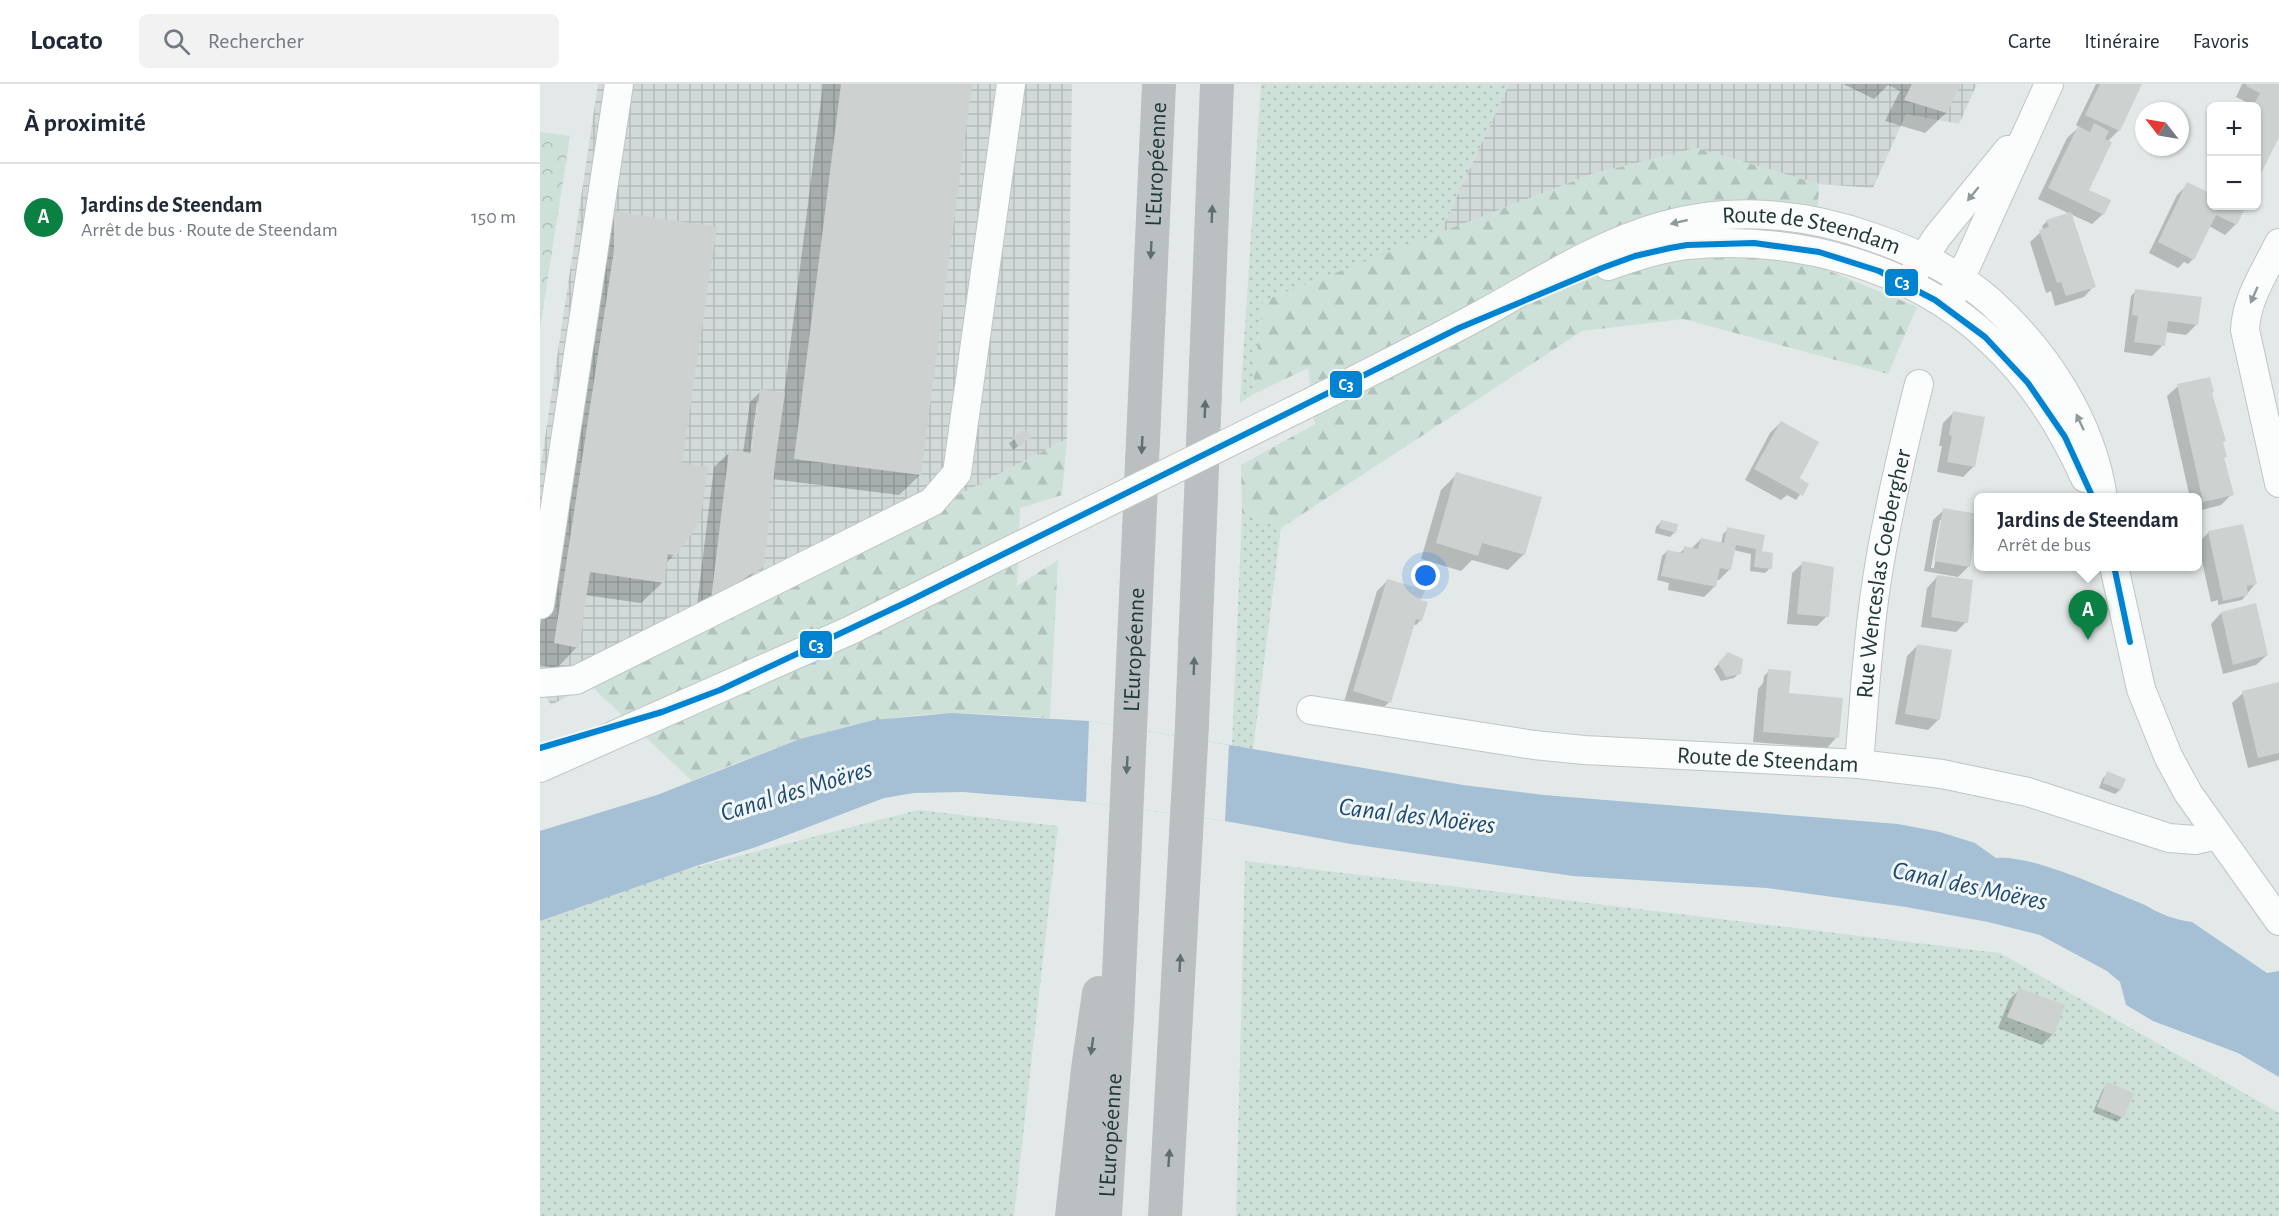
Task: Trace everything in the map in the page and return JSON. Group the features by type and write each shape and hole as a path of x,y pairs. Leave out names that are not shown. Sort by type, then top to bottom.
{"highway":[{"name":"L'Européenne","path":"1105,1216 1117,1019 1159,84"},
{"path":"1165,1216 1192,725 1219,84"},
{"path":"1072,1216 1088,1069 1125,822"}],"street":[{"path":"540,605 619,84"},
{"path":"540,683 576,680 932,502 957,473 1011,84"},
{"path":"1908,284 1937,237 2014,143 2046,90"},
{"path":"1947,307 2046,90"},
{"name":"Route de Steendam","path":"540,768 704,697 850,630 1448,333 1599,252 1659,227 1693,219 1748,214 1804,219 1863,234 1924,257 1960,278 2000,310 2061,386 2089,444 2102,493"},
{"name":"Route de Steendam","path":"1448,333 1622,261 1685,245 1745,243 1798,248 1854,262 1908,284 1947,307 1989,338 2032,387 2071,449 2091,493"},
{"path":"2279,243 2252,298 2247,311 2245,330 2279,483"},
{"name":"Rue Wenceslas Coebergher","path":"1859,764 1878,570 1895,481 1919,384"},
{"path":"2115,571 2134,664 2149,715 2177,776 2273,914"},
{"name":"Route de Steendam","path":"540,748 704,697"},
{"name":"Route de Steendam","path":"1311,710 1525,744 1584,750 1859,764 1942,774 2006,786 2049,798 2169,838 2195,840 2217,835"}],"shaded area":[{"path":"598,84 1072,84 1067,439 551,705 540,687 540,471"},
{"path":"1509,84 1977,84 1959,124 1906,114 1873,188 1819,184 1697,148 1592,174 1440,233"}],"green space":[{"path":"1261,84 1509,84 1440,233 1263,301 1252,395 1240,403"},
{"path":"540,132 570,136 540,328"},
{"path":"1697,148 1819,184 1815,265 1917,307 1888,374 1683,319 1582,331 1281,528 1242,513 1241,465 1315,424 1308,368 1252,395 1263,301 1592,174"},
{"path":"1067,439 1062,495 1020,508 1017,586 1058,560 1050,718 936,714 873,722 842,728 781,746 692,781 590,685"},
{"path":"1242,513 1281,528 1253,750 1232,746"},
{"path":"918,810 1058,826 1014,1216 540,1216 540,907"},
{"path":"1245,861 2000,953 2279,1113 2279,1216 1236,1216"}],"water":[{"name":"Canal des Moëres","path":"952,713 1089,721 1463,785 1544,795 1898,824 1940,832 1975,843 1996,858 2011,858 2049,867 2168,916 2192,922 2267,973 2279,971 2279,1077 2238,1053 2153,1021 2126,1005 2120,982 2107,971 2040,935 1988,922 1906,907 1767,888 1573,876 1351,844 1225,821 1086,802 963,792 914,793 884,798 756,847 540,921 540,831 657,795 800,739 874,720"}],"pier":[{"path":"1089,721 1229,745 1225,821 1086,802"}],"building":[{"path":"841,84 972,84 921,475 794,459"},
{"path":"1912,84 1961,84 1947,113 1904,100"},
{"path":"2100,84 2142,84 2120,131 2085,115"},
{"path":"2247,84 2279,84 2279,137 2261,174 2261,102 2255,102 2260,93 2246,86"},
{"path":"2094,123 2109,131 2105,139 2112,142 2089,190 2111,200 2104,215 2048,188 2078,126 2090,132"},
{"path":"2187,182 2207,192 2207,210 2244,210 2237,225 2216,215 2194,260 2158,242"},
{"path":"614,211 717,227 682,463 708,467 700,522 676,556 668,554 664,583 590,572 579,648 554,643 614,250"},
{"path":"2071,212 2096,287 2066,296 2061,282 2057,283 2039,230 2049,227 2046,220"},
{"path":"2135,289 2202,297 2198,325 2168,321 2165,346 2134,342 2138,316 2132,315"},
{"path":"2210,377 2214,392 2212,393 2226,441 2223,442 2227,457 2224,457 2234,495 2203,502 2177,384"},
{"path":"760,389 785,393 764,566 711,600 729,450 752,453"},
{"path":"1953,411 1985,417 1975,467 1947,462 1952,436 1949,435"},
{"path":"1781,421 1819,442 1800,478 1809,484 1803,496 1754,469"},
{"path":"1026,429 1032,437 1018,446 1013,437"},
{"path":"1456,472 1542,497 1525,555 1482,543 1478,556 1436,543"},
{"path":"1943,508 1974,513 1974,540 1970,567 1934,561"},
{"path":"1661,520 1678,524 1676,533 1659,528"},
{"path":"2243,524 2257,584 2247,586 2248,595 2223,601 2208,531"},
{"path":"1727,527 1765,535 1762,551 1773,553 1772,569 1754,567 1756,549 1736,545 1731,570 1720,568 1716,587 1661,576 1667,550 1683,553 1684,546 1698,549 1701,538 1724,543"},
{"path":"1802,561 1834,567 1829,617 1797,614"},
{"path":"1937,575 1973,580 1968,623 1931,617"},
{"path":"1387,579 1425,590 1421,600 1428,602 1422,621 1416,619 1391,703 1353,691"},
{"path":"2256,603 2268,655 2233,665 2221,612"},
{"path":"1917,644 1952,650 1940,720 1905,714"},
{"path":"1728,652 1743,659 1741,674 1726,677 1718,663"},
{"path":"1768,669 1791,671 1789,693 1843,698 1839,738 1763,732"},
{"path":"2279,682 2279,753 2258,758 2242,691"},
{"path":"2107,771 2126,779 2121,790 2103,783"},
{"path":"2019,988 2065,1005 2054,1035 2007,1017"},
{"path":"2107,1082 2134,1093 2124,1118 2097,1107"}],"transit line":[{"name":"C3","path":"540,748 662,712 720,690 907,602 1459,328 1602,268 1635,256 1687,245 1754,243 1819,252 1879,271 1935,300 1985,337 2028,383 2065,437 2091,493"},
{"name":"C3","path":"2115,571 2130,642"}],"place":[{"name":"Jardins de Steendam","path":"2088,640"}]}
